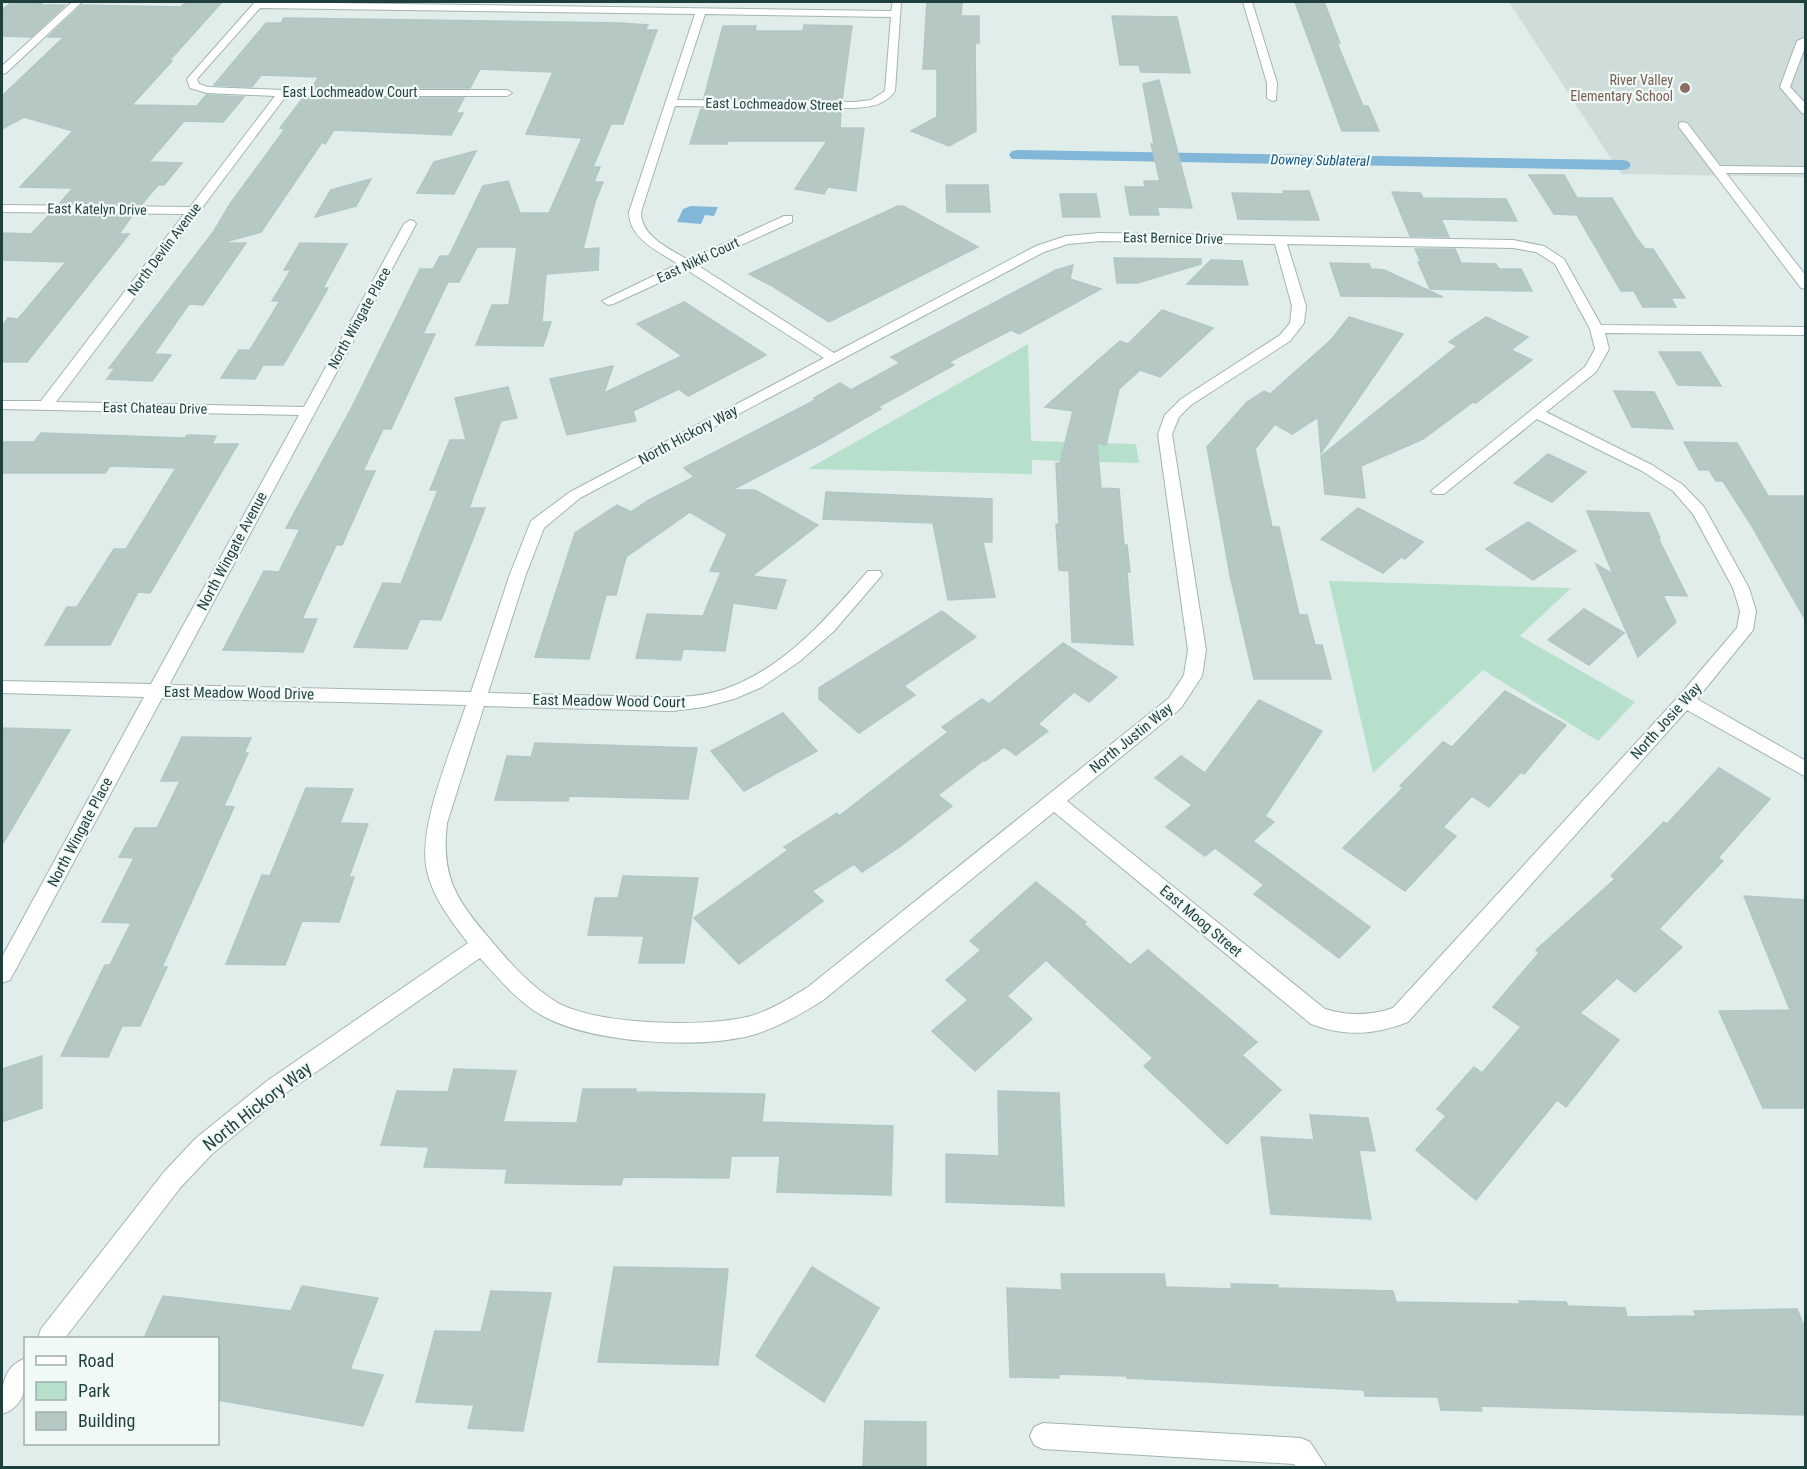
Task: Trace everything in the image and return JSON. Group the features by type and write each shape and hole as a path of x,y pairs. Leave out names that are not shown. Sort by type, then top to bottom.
{"street":[{"path":"2,71 77,2"},
{"path":"258,3 897,14 897,2"},
{"path":"1247,2 1272,83 1272,99"},
{"name":"East Lochmeadow Court","path":"258,3 192,79 194,86 207,90 284,93 507,93"},
{"path":"701,11 634,212 635,223 646,238 833,358"},
{"name":"East Lochmeadow Street","path":"671,103 855,105 884,99 890,91 897,14"},
{"path":"1806,40 1802,41 1785,87 1806,111"},
{"name":"North Devlin Avenue","path":"45,406 284,93"},
{"path":"1683,125 1806,285"},
{"path":"1717,169 1806,171"},
{"name":"East Katelyn Drive","path":"2,208 193,211"},
{"name":"East Nikki Court","path":"608,301 788,219"},
{"name":"North Wingate Place","path":"308,411 410,224"},
{"name":"East Bernice Drive","path":"833,358 1040,249 1066,240 1100,237 1513,244 1540,249 1560,262 1597,329"},
{"name":"North Justin Way","path":"670,1029 705,1030 747,1026 783,1014 815,994 1175,703 1193,676 1197,650 1165,434 1172,415 1186,402 1285,338 1297,323 1299,306 1280,240"},
{"path":"1439,491 1591,369 1602,349 1597,329 1806,332"},
{"name":"North Hickory Way","path":"670,1029 615,1028 577,1021 546,1006 482,945 437,878 433,850 437,823 518,574 537,525 575,495 833,358"},
{"name":"East Chateau Drive","path":"2,405 308,411"},
{"name":"North Wingate Avenue","path":"157,691 308,411"},
{"name":"North Josie Way","path":"1356,1026 1370,1025 1400,1015 1684,701 1745,630 1748,611 1741,588 1699,512 1678,488 1647,468 1536,413"},
{"name":"East Meadow Wood Court","path":"477,699 672,704 705,700 734,692 760,679 814,642 874,574"},
{"name":"East Meadow Wood Drive","path":"2,687 477,699"},
{"name":"North Wingate Place","path":"3,974 157,691"},
{"path":"1684,701 1806,770"},
{"name":"East Moog Street","path":"1054,801 1319,1017 1344,1025 1356,1026"},
{"name":"North Hickory Way","path":"51,1337 172,1180 204,1146 275,1088 482,945"},
{"path":"2,1401 24,1373"},
{"path":"1043,1436 1301,1451 1314,1467"}],"shaded area":[{"name":"River Valley Elementary School","path":"1509,2 1805,2 1805,177 1621,174"}],"green space":[{"path":"1028,344 1031,441 1136,444 1139,463 1032,460 1032,474 808,469"},
{"path":"1329,581 1571,588 1520,636 1635,702 1598,741 1483,670 1373,773"}],"water":[{"path":"691,206 718,207 714,216 705,215 701,224 677,222 683,209"}],"building":[{"path":"12,2 65,5 31,37 2,36 2,10"},
{"path":"186,2 222,2 132,105 197,106 206,95 244,97 223,122 184,121 149,162 182,163 164,185 158,185 142,204 60,203 73,188 20,187 73,131 24,117 2,129 2,96 64,37 48,37 82,5 181,7"},
{"path":"927,2 962,2 961,16 979,16 979,43 975,43 976,131 949,146 911,131 937,117 937,69 923,69"},
{"path":"1295,2 1324,2 1340,43 1337,43 1363,106 1368,106 1379,131 1342,131"},
{"path":"1112,16 1177,17 1190,73 1141,72 1139,65 1120,65"},
{"path":"284,18 620,23 648,25 645,30 657,30 623,124 611,124 593,167 600,167 594,182 603,182 595,202 583,249 599,248 598,270 546,274 542,322 551,322 543,346 476,345 492,305 509,305 517,247 477,247 459,282 448,282 423,334 435,334 391,429 383,429 363,471 375,471 342,545 336,545 302,619 317,619 303,652 223,650 264,571 279,572 300,529 286,528 352,407 420,269 433,269 440,256 449,256 483,186 508,181 520,213 549,213 582,138 526,134 553,72 480,69 470,88 311,88 319,77 261,75 252,87 214,85 266,23 281,23"},
{"path":"804,25 852,26 842,100 704,98 723,26 756,26 755,31 803,31"},
{"path":"1159,80 1192,208 1157,207 1159,215 1130,215 1125,187 1145,187 1144,181 1160,181 1151,144 1154,144 1143,84"},
{"path":"303,98 464,98 456,113 463,113 451,135 334,130 325,144 322,142 261,232 228,241 228,243 246,243 203,305 189,304 154,354 171,355 152,381 107,379 115,368 109,368 214,231 230,204 285,129 280,128"},
{"path":"701,109 841,110 840,128 864,128 856,191 828,187 824,194 795,189 827,141 728,141 727,144 690,144"},
{"path":"476,151 454,194 417,193 434,162"},
{"path":"1529,175 1564,175 1577,198 1612,198 1637,239 1645,249 1653,249 1685,298 1671,298 1676,307 1643,307 1634,291 1621,291 1577,215 1554,214"},
{"path":"371,179 356,206 315,217 331,190"},
{"path":"946,185 988,185 990,212 947,212"},
{"path":"1283,191 1309,191 1319,220 1238,219 1232,193 1284,194"},
{"path":"1392,192 1420,193 1423,198 1506,199 1517,221 1441,219 1449,237 1410,236"},
{"path":"1060,194 1096,194 1100,217 1063,217"},
{"path":"898,206 903,206 978,247 829,322 749,274"},
{"path":"49,215 132,216 119,234 129,234 27,362 2,362 2,326 8,318 18,319 66,262 2,260 2,233 31,234"},
{"path":"300,243 347,244 323,288 328,288 315,311 283,365 263,365 255,379 221,378 239,350 250,350 280,301 272,301 291,270 284,270"},
{"path":"1415,249 1455,249 1461,263 1496,264 1499,269 1521,269 1532,291 1430,289"},
{"path":"1114,258 1201,259 1201,264 1137,283 1117,283"},
{"path":"1211,260 1242,261 1248,285 1187,284"},
{"path":"1330,263 1369,264 1371,269 1384,270 1443,297 1341,296"},
{"path":"1073,265 1070,279 1101,289 1019,334 1011,330 949,362 954,365 878,407 881,409 732,490 755,490 818,525 752,576 786,580 776,609 733,603 725,651 683,649 681,660 636,658 647,614 703,616 721,572 710,571 727,534 690,512 626,557 616,595 606,595 589,659 535,657 575,533 617,505 631,512 694,477 684,468 817,399 814,398 840,383 851,390 900,363 891,357 1056,270"},
{"path":"684,302 766,355 688,396 679,389 633,411 636,421 567,435 550,379 613,366 604,393 682,356 637,324"},
{"path":"1162,310 1213,328 1160,377 1140,370 1119,389 1106,445 1097,443 1101,488 1119,489 1124,545 1127,545 1130,572 1127,572 1133,645 1072,642 1069,571 1059,570 1056,463 1060,463 1073,411 1045,407 1120,341 1128,344"},
{"path":"1349,317 1403,334 1321,453 1318,417 1292,434 1275,424 1255,449 1272,527 1279,527 1299,615 1307,615 1315,645 1322,645 1331,679 1254,679 1230,575 1207,447 1247,402 1264,391 1270,394 1331,340"},
{"path":"1486,317 1528,337 1511,350 1532,360 1476,403 1473,402 1423,439 1361,466 1365,498 1325,494 1321,456 1457,346 1449,342"},
{"path":"1659,352 1700,352 1721,386 1678,385"},
{"path":"508,387 517,418 501,421 469,508 485,508 441,620 420,619 407,649 354,647 383,583 401,584 438,490 430,490 450,440 466,440 455,398"},
{"path":"1614,391 1654,392 1673,429 1632,427"},
{"path":"41,433 185,438 187,435 216,436 212,444 238,444 150,593 138,592 110,645 45,645 67,607 77,607 114,549 126,549 176,468 110,466 105,473 2,473 2,442 34,442"},
{"path":"1684,442 1737,443 1768,496 1806,496 1806,621 1750,523 1723,481 1716,481 1709,470 1699,470"},
{"path":"1548,454 1586,472 1552,502 1514,483"},
{"path":"826,492 992,499 992,542 983,542 995,597 948,600 933,523 823,519"},
{"path":"1358,508 1423,542 1405,559 1401,557 1383,573 1321,539"},
{"path":"1587,511 1649,513 1660,538 1658,538 1687,596 1663,595 1676,622 1638,657 1596,564 1613,574"},
{"path":"1528,522 1576,551 1533,580 1486,549"},
{"path":"1584,609 1624,633 1589,665 1548,640"},
{"path":"942,611 976,637 904,686 915,695 859,733 819,699 819,688"},
{"path":"1063,643 1117,677 1089,702 1074,692 1038,724 1048,731 1016,755 1004,747 938,795 952,806 901,846 862,872 854,864 812,891 823,901 739,964 694,918 788,850 784,847 837,813 839,816 948,732 942,727 982,699 989,704"},
{"path":"1505,691 1566,725 1524,774 1521,772 1489,807 1472,796 1443,827 1456,836 1405,891 1343,848 1403,788 1400,786 1443,742 1452,747"},
{"path":"1259,700 1322,731 1265,816 1274,822 1253,841 1370,927 1339,958 1254,894 1264,885 1215,848 1205,856 1166,827 1192,805 1155,778 1181,756 1205,773"},
{"path":"783,713 817,751 744,791 711,751"},
{"path":"2,728 70,730 2,845"},
{"path":"182,737 251,738 244,753 248,753 224,806 234,807 162,967 167,967 140,1026 122,1026 108,1057 61,1056 105,965 110,965 131,923 102,922 134,858 119,857 135,828 157,828 180,781 161,781"},
{"path":"535,743 697,748 688,799 569,796 568,801 495,800 507,756 531,757"},
{"path":"1719,768 1770,799 1718,858 1723,861 1659,929 1682,947 1635,992 1617,978 1580,1013 1619,1040 1566,1107 1557,1100 1476,1200 1416,1150 1446,1116 1437,1109 1474,1067 1482,1073 1521,1027 1493,1007 1539,953 1536,950 1615,879 1611,876 1664,822 1667,824"},
{"path":"306,788 353,789 340,823 368,824 349,877 354,877 339,922 302,921 285,965 226,964 262,875 270,876"},
{"path":"623,876 698,878 684,963 639,963 644,936 588,935 595,898 618,898"},
{"path":"1036,882 1086,922 1084,924 1130,965 1148,950 1257,1042 1242,1055 1281,1090 1227,1144 1144,1066 1153,1058 1046,960 1007,996 1032,1019 975,1071 932,1031 968,1000 946,980 981,950 970,941"},
{"path":"1744,896 1806,900 1806,1108 1763,1108 1719,1011 1790,1010"},
{"path":"42,1056 42,1108 2,1122 2,1069"},
{"path":"454,1069 516,1071 503,1122 577,1123 583,1089 636,1089 636,1092 765,1094 762,1122 893,1126 891,1195 777,1192 780,1156 731,1156 729,1178 623,1177 621,1185 505,1183 507,1169 424,1167 429,1147 381,1145 397,1091 448,1092"},
{"path":"998,1091 1059,1093 1064,1206 946,1202 946,1154 999,1156"},
{"path":"1310,1115 1368,1118 1375,1151 1359,1150 1371,1219 1271,1214 1261,1137 1314,1140"},
{"path":"614,1267 728,1269 718,1365 598,1362"},
{"path":"812,1267 879,1308 824,1402 756,1356"},
{"path":"1061,1274 1164,1274 1166,1287 1232,1289 1231,1284 1278,1285 1278,1288 1393,1291 1396,1302 1520,1304 1519,1301 1566,1302 1568,1306 1625,1308 1627,1317 1696,1316 1694,1311 1797,1309 1806,1331 1806,1415 1480,1406 1482,1411 1441,1410 1438,1397 1365,1396 1364,1390 1127,1378 1127,1376 1058,1374 1059,1378 1010,1377 1007,1288 1062,1290"},
{"path":"302,1286 378,1298 350,1369 383,1375 363,1426 219,1400 219,1337 144,1337 163,1296 291,1311"},
{"path":"491,1291 551,1293 523,1431 468,1428 474,1405 416,1402 435,1331 481,1332"},
{"path":"865,1421 926,1422 926,1467 863,1467"}],"waterway":[{"name":"Downey Sublateral","path":"1018,155 1622,165"}],"place":[{"name":"River Valley Elementary School","path":"1685,88"}]}
